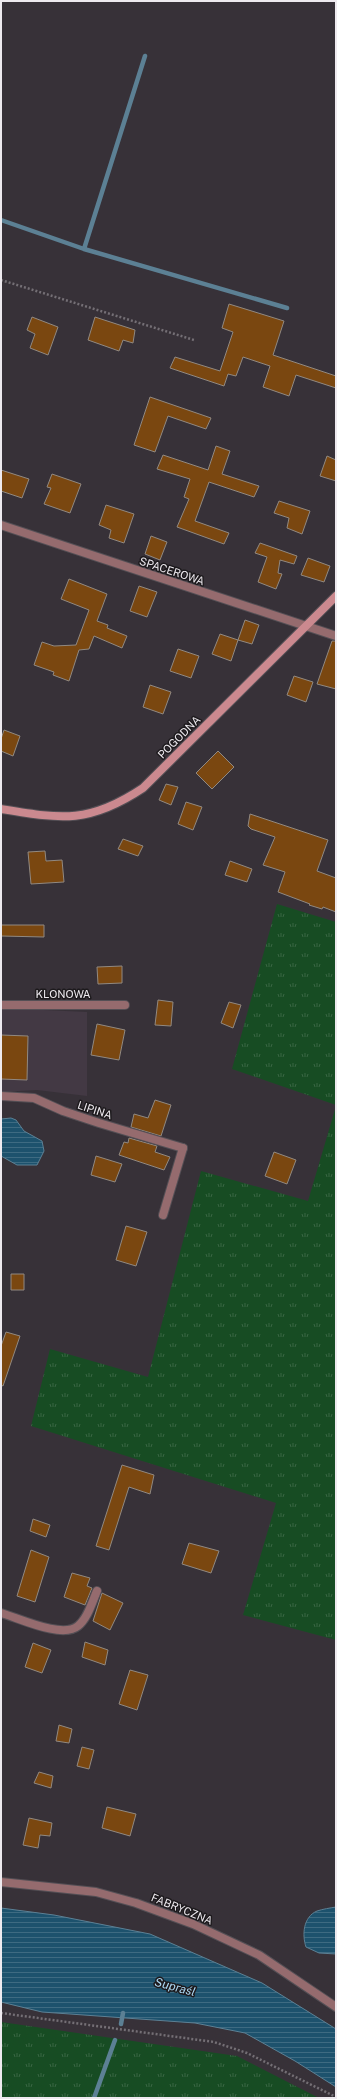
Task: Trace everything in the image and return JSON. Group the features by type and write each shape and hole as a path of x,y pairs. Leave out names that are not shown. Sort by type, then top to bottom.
{"street":[{"name":"SPACEROWA","path":"1,525 305,627 336,636"},
{"name":"POGODNA","path":"1,809 51,817 79,817 124,801 143,788 336,596"},
{"name":"KLONOWA","path":"1,1005 125,1005"},
{"name":"LIPINA","path":"1,1096 12,1095 34,1098 63,1111 92,1121 183,1148 163,1215"},
{"path":"1,1613 50,1629 70,1630 78,1626 85,1618 97,1591"},
{"name":"FABRYCZNA","path":"1,1882 96,1892 136,1902 192,1924 258,1955 336,2007"}],"path":[{"path":"1,280 194,340"},
{"path":"1,2013 214,2042 247,2053 336,2097"}],"shaded area":[{"path":"1,1008 87,1012 87,1096 37,1090 1,1092"}],"green space":[{"path":"277,904 336,922 336,1105 232,1069"},
{"path":"336,1106 336,1640 243,1615 276,1503 31,1426 50,1349 148,1377 201,1171 308,1201"},
{"path":"1,2022 237,2056 319,2098 1,2098"}],"water":[{"path":"11,1118 16,1120 24,1131 42,1141 44,1151 37,1165 17,1165 1,1156 1,1119"},
{"path":"336,1907 336,1954 319,1953 306,1947 304,1932 306,1922 309,1917 317,1911"},
{"name":"Supraśl","path":"1,1908 54,1915 150,1934 262,1983 336,2029 336,2087 295,2061 245,2033 195,2023 42,2012 1,2002"}],"building":[{"path":"229,304 284,321 273,355 336,376 336,388 296,375 289,396 263,387 270,366 243,357 236,376 228,374 224,386 170,368 175,357 220,371 233,332 222,328"},
{"path":"32,317 58,327 48,355 30,348 35,334 27,330"},
{"path":"95,317 135,330 133,343 123,340 119,351 88,340"},
{"path":"150,397 211,418 206,429 168,416 155,452 134,445"},
{"path":"216,446 230,451 222,474 259,486 254,497 209,482 195,521 229,533 224,544 177,527 189,499 184,497 190,479 157,469 163,455 208,470"},
{"path":"327,456 336,460 336,481 320,476"},
{"path":"1,470 29,479 22,498 1,491"},
{"path":"52,474 81,484 70,513 44,504 51,488 47,487"},
{"path":"279,501 310,511 302,534 287,528 289,518 274,513"},
{"path":"106,505 134,514 124,543 109,538 111,530 99,525"},
{"path":"151,536 167,542 160,560 145,554"},
{"path":"260,543 297,556 294,564 280,560 278,573 282,574 276,589 258,582 267,557 255,553"},
{"path":"308,558 330,566 324,582 301,575"},
{"path":"69,579 107,594 97,621 108,625 107,628 127,636 122,648 94,636 89,649 79,650 69,681 53,675 54,672 34,665 42,642 54,646 76,645 89,610 61,599"},
{"path":"139,586 157,592 147,617 130,611"},
{"path":"245,620 259,625 252,644 238,640"},
{"path":"220,634 238,640 231,661 212,654"},
{"path":"332,641 336,641 336,689 317,684"},
{"path":"178,649 199,656 191,678 170,671"},
{"path":"294,676 313,682 306,702 287,695"},
{"path":"150,685 171,692 163,714 143,707"},
{"path":"4,730 20,736 13,756 1,751 1,739"},
{"path":"218,751 234,767 212,789 196,773"},
{"path":"166,784 178,787 171,805 159,800"},
{"path":"186,802 202,807 193,830 178,824"},
{"path":"250,814 328,840 317,871 336,878 336,912 323,907 322,909 309,905 310,904 278,892 285,872 263,865 275,837 251,829 248,826"},
{"path":"123,839 143,846 138,856 118,849"},
{"path":"45,851 46,861 62,860 64,882 31,884 28,852"},
{"path":"230,861 252,869 247,882 225,875"},
{"path":"1,925 44,925 44,937 1,936"},
{"path":"122,966 122,983 98,984 97,967"},
{"path":"158,1000 173,1002 171,1026 155,1025"},
{"path":"229,1002 241,1005 233,1028 221,1023"},
{"path":"97,1024 125,1030 119,1060 91,1055"},
{"path":"1,1035 28,1036 27,1080 1,1079"},
{"path":"155,1100 171,1105 161,1136 131,1127 134,1114 148,1118"},
{"path":"129,1138 157,1146 155,1152 170,1157 164,1170 119,1155 124,1142 128,1143"},
{"path":"274,1152 296,1160 287,1184 265,1176"},
{"path":"96,1156 122,1164 115,1182 91,1175"},
{"path":"126,1226 147,1232 136,1266 116,1260"},
{"path":"11,1274 24,1274 24,1290 11,1290"},
{"path":"6,1332 20,1336 3,1386 1,1385 1,1346"},
{"path":"122,1465 154,1475 150,1494 129,1487 109,1550 96,1546"},
{"path":"33,1519 50,1525 46,1537 30,1531"},
{"path":"189,1543 219,1551 211,1573 182,1564"},
{"path":"31,1550 49,1557 35,1602 17,1596"},
{"path":"72,1573 90,1578 87,1586 92,1588 85,1605 64,1597"},
{"path":"102,1593 123,1603 110,1630 93,1621"},
{"path":"85,1642 108,1650 105,1665 82,1657"},
{"path":"33,1643 51,1650 42,1673 25,1667"},
{"path":"130,1670 148,1675 137,1710 119,1704"},
{"path":"59,1725 72,1729 69,1743 56,1741"},
{"path":"82,1747 94,1750 89,1769 77,1766"},
{"path":"39,1772 53,1776 51,1788 34,1783"},
{"path":"107,1807 136,1814 130,1836 102,1828"},
{"path":"29,1818 52,1823 50,1836 40,1835 38,1848 23,1845"}],"waterway":[{"path":"84,249 145,56"},
{"path":"1,220 84,249 287,308"},
{"path":"121,2024 123,2013"},
{"path":"94,2098 115,2040"}]}
